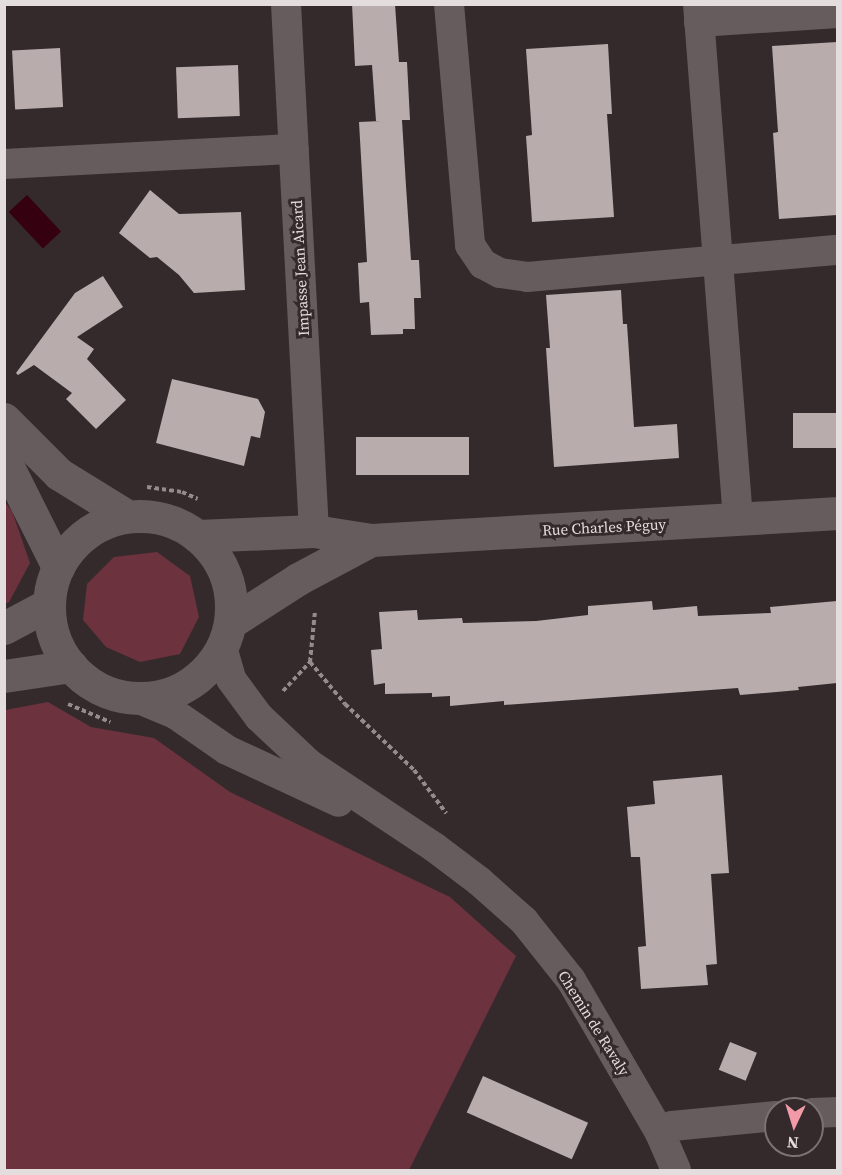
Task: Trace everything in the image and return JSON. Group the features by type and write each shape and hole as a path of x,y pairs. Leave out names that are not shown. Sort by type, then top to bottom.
{"main road":[{"path":"4,419 59,474 127,516"},
{"path":"4,459 58,567"},
{"name":"Rue Charles Péguy","path":"197,536 314,531 371,540 837,513"},
{"path":"127,516 156,517 183,526 197,536 206,543 223,566 231,593 227,635 207,669 187,686 156,696 125,697 95,686 71,666 58,647 51,626 49,604 51,584 58,567 75,542 99,525 127,516"},
{"name":"Rue Charles Péguy","path":"227,635 298,579 371,540"},
{"path":"4,628 49,604"},
{"path":"4,676 71,666"}],"street":[{"name":"Impasse Jean Aicard","path":"286,4 314,531"},
{"path":"449,4 470,245 483,264 501,273 527,277 837,250"},
{"path":"738,519 720,260 698,13 837,12"},
{"path":"4,164 294,149"},
{"name":"Chemin de Ravaly","path":"227,635 231,679 259,717 309,764 434,847 479,881 524,921 564,972 660,1133 676,1170"},
{"name":"Chemin de Ravaly","path":"134,697 175,714 226,750 434,847"},
{"path":"660,1133 672,1126 764,1117"}],"path":[{"path":"259,717 310,662 316,609 298,579"},
{"path":"310,662 345,704 414,770 446,813"}],"shaded area":[{"path":"27,195 61,232 43,249 9,212"},
{"path":"4,501 12,511 30,563 9,602 5,604"},
{"path":"157,552 190,576 199,617 180,654 140,662 106,647 83,620 87,584 114,557"},
{"path":"48,702 91,727 154,738 230,792 450,897 516,956 409,1170 5,1170 5,710"}],"building":[{"path":"352,4 395,4 399,62 407,62 410,120 402,120 411,260 419,260 421,298 414,298 415,329 403,329 403,334 371,335 369,302 360,303 358,263 367,262 359,122 381,121 376,121 372,65 355,66"},
{"path":"837,42 837,215 779,219 773,133 778,132 772,46"},
{"path":"608,44 612,114 607,114 614,217 532,222 526,136 532,135 526,49"},
{"path":"60,48 63,107 15,109 12,51"},
{"path":"238,65 240,116 178,118 176,67"},
{"path":"150,190 179,214 241,212 245,290 194,293 179,275 157,257 150,258 119,233"},
{"path":"103,276 123,307 77,337 94,349 87,359 126,400 96,429 66,399 72,393 34,365 18,375 16,373 75,293"},
{"path":"621,290 623,324 627,324 634,427 677,424 679,458 554,467 546,348 550,348 546,295"},
{"path":"172,379 258,399 265,412 260,438 251,436 244,466 156,443"},
{"path":"793,413 837,413 837,448 793,448"},
{"path":"356,437 469,437 469,475 356,475"},
{"path":"652,601 653,610 697,606 698,616 771,613 770,607 837,601 837,683 798,687 799,690 740,695 738,688 504,705 504,701 450,706 450,696 432,697 432,693 385,694 385,683 374,685 371,650 382,649 379,612 417,610 418,620 462,618 463,623 536,621 588,615 588,606"},
{"path":"722,775 729,873 711,874 717,964 706,965 708,985 641,989 638,947 646,946 640,857 631,857 627,807 655,804 653,781"},
{"path":"730,1042 757,1053 746,1081 719,1070"},
{"path":"483,1076 588,1123 572,1159 467,1113"}]}
